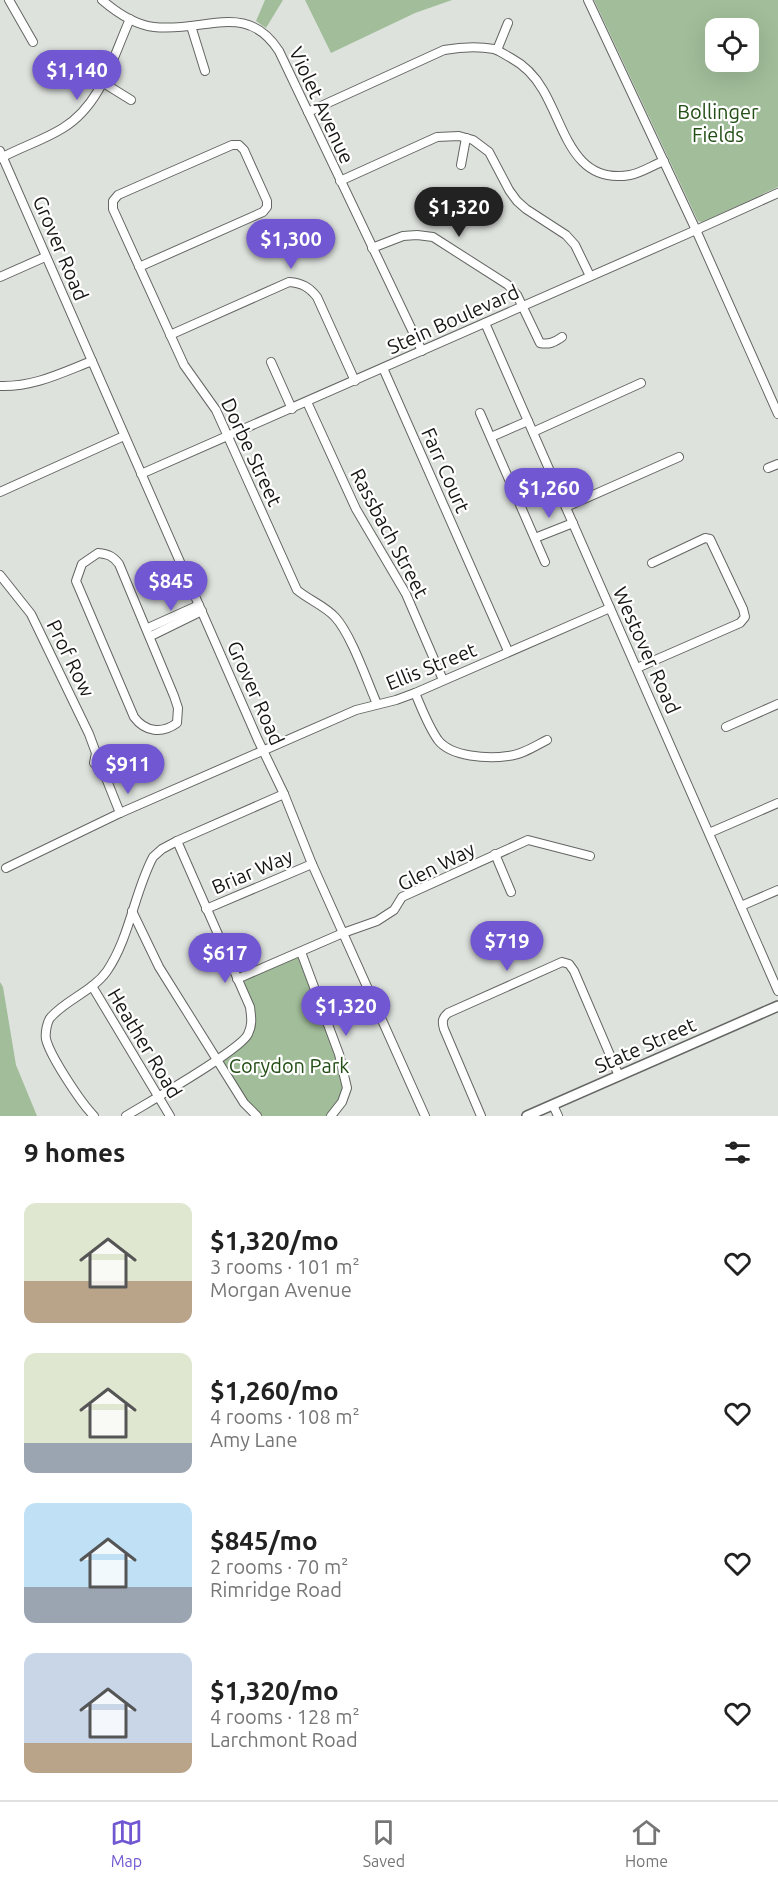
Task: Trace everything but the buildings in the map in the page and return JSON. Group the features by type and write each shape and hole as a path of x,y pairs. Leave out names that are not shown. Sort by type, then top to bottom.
{"main road":[{"name":"State Street","path":"527,1116 778,1006"}],"street":[{"path":"9,0 33,42"},
{"name":"Violet Avenue","path":"102,0 130,19 153,27 191,26 236,20 251,23 268,34 279,51 422,351"},
{"path":"588,0 774,395 778,414"},
{"path":"1,155 63,128 87,109 102,82 130,19"},
{"path":"497,50 508,23"},
{"path":"191,26 205,71"},
{"path":"308,112 444,50 467,46 497,50 532,73 543,89 565,135 583,163 606,175 631,175 664,161"},
{"path":"102,82 131,100"},
{"path":"339,181 436,137 451,135 466,138 479,143 489,152 517,201 566,235 575,245 590,276"},
{"path":"461,165 466,138"},
{"name":"Dorbe Street","path":"139,267 263,212 267,207 267,201 244,150 239,145 232,145 118,195 112,201 113,209 139,267 170,335 183,365 216,410 297,590 308,600 335,616 345,631 377,705"},
{"name":"Grover Road","path":"1,155 425,1116"},
{"name":"Stein Boulevard","path":"141,474 778,193"},
{"path":"372,248 403,236 433,237 508,285 517,294 540,343 553,343 562,337"},
{"path":"0,277 45,257"},
{"path":"170,335 289,282 297,282 310,289 316,297 355,381"},
{"name":"Westover Road","path":"485,323 778,991"},
{"path":"0,386 36,383 92,361"},
{"path":"271,362 292,409"},
{"name":"Farr Court","path":"383,368 508,651"},
{"path":"533,432 641,383"},
{"name":"Rassbach Street","path":"307,402 356,509 406,594 443,680"},
{"path":"480,413 545,562"},
{"path":"491,437 528,421"},
{"path":"0,492 124,436"},
{"path":"566,507 679,457"},
{"path":"768,468 778,464"},
{"path":"535,538 573,523"},
{"path":"637,668 740,622 745,617 710,539 705,538 652,563"},
{"path":"98,554 114,557 149,632 178,708 177,723 168,729 149,729 134,717 76,581 81,564 98,554"},
{"name":"Prof Row","path":"0,575 23,602 36,622 89,734 96,753 94,763 104,773 120,813"},
{"path":"149,632 201,608"},
{"name":"Ellis Street","path":"6,868 120,813 356,710 415,693 610,608"},
{"path":"415,693 439,741 452,751 467,756 508,756 523,752 547,740"},
{"path":"726,727 778,704"},
{"path":"94,1116 52,1054 45,1037 49,1019 92,986 106,972 118,949 153,856 177,841 284,794"},
{"path":"709,834 778,803"},
{"name":"Glen Way","path":"237,979 343,933 377,921 394,910 402,897 528,840 590,856"},
{"path":"126,1116 217,1059 248,1035 252,1021 250,1007 177,841"},
{"path":"495,854 511,892"},
{"name":"Briar Way","path":"206,909 312,864"},
{"path":"741,906 778,890"},
{"path":"132,910 159,967 244,1103 257,1116"},
{"path":"301,952 339,1054 347,1088 342,1102 331,1116"},
{"path":"481,1116 444,1029 442,1022 444,1017 448,1013 562,962 569,964 574,971 620,1076"},
{"name":"Heather Road","path":"92,986 170,1116"},
{"path":"553,1105 558,1116"}],"green space":[{"path":"265,0 283,0 266,28 256,21"},
{"path":"305,0 452,0 415,13 331,53"},
{"name":"Bollinger Fields","path":"594,0 778,0 778,187 702,222 698,221"},
{"name":"Corydon Park","path":"301,952 347,1088 331,1116 257,1116 217,1059 241,1042 252,1021 237,979"},
{"path":"0,982 3,987 16,1065 37,1116 0,1116"}]}
